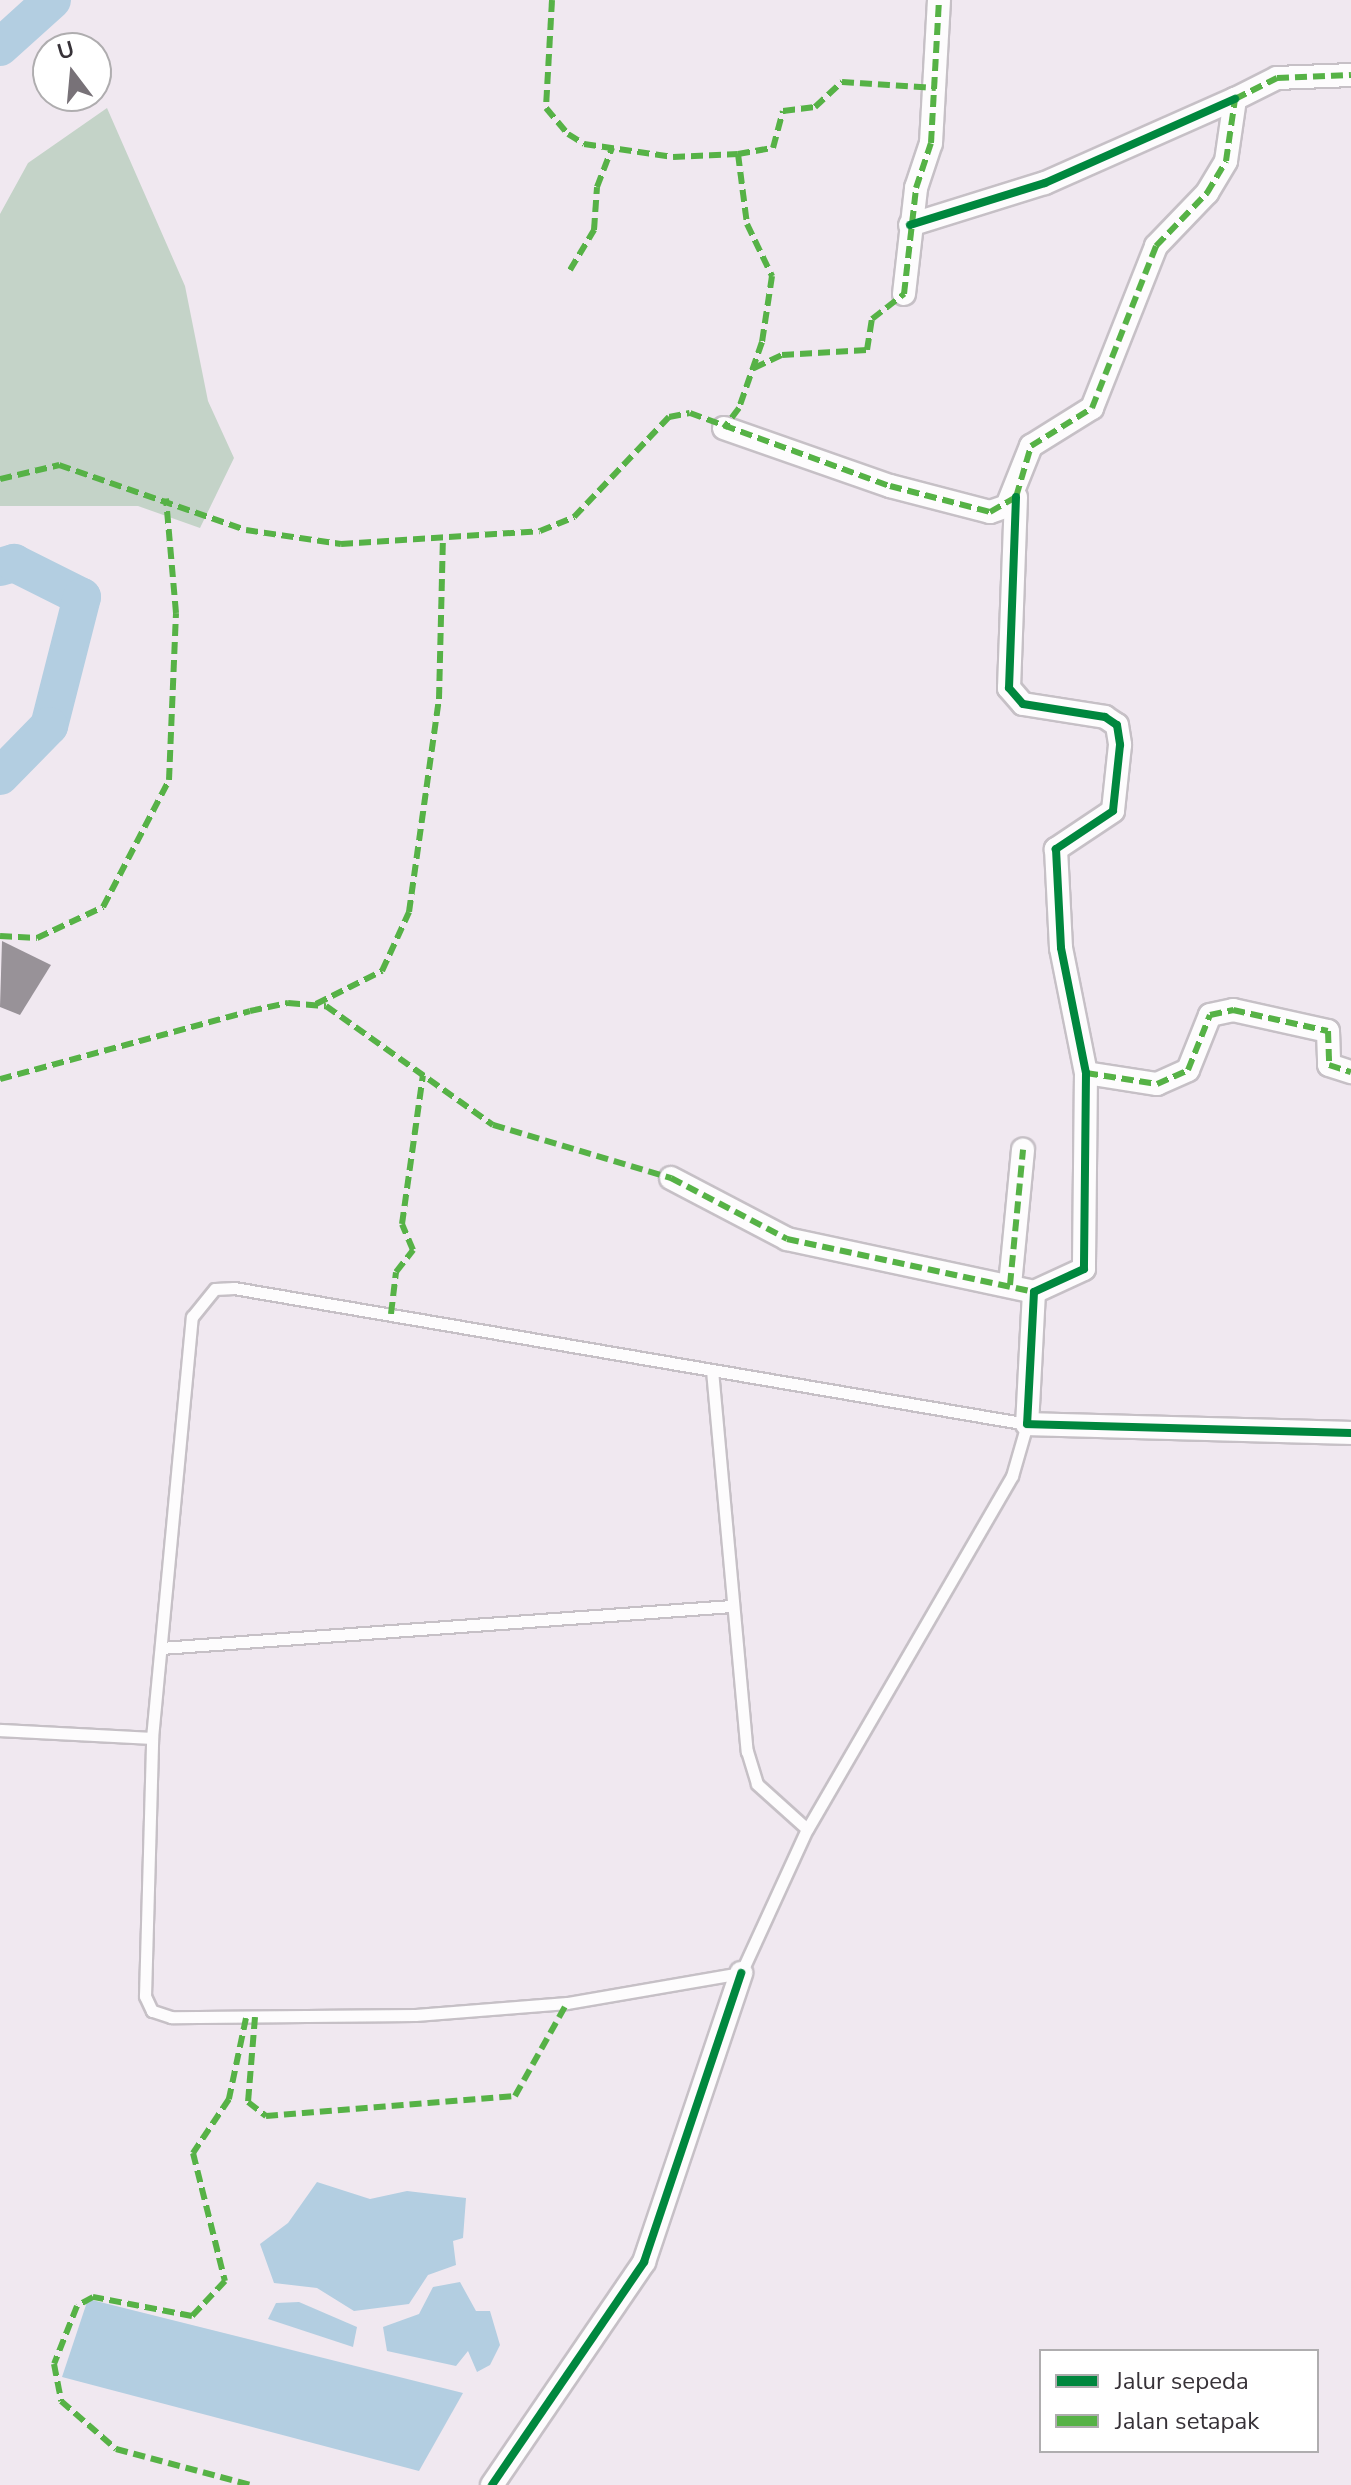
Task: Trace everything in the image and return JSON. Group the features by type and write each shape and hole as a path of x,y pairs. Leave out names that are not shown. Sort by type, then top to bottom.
{"street":[{"path":"904,294 910,225 931,143 939,0"},
{"path":"910,225 1045,183 1277,78 1351,75"},
{"path":"671,1178 787,1239 849,1258 1010,1285 1034,1292 1084,1269 1086,1073 1061,948 1056,849 1113,811 1118,735 1105,717 1023,704 1009,688 1016,497 1031,446 1092,408 1112,372 1156,246 1207,193 1226,161 1235,99"},
{"path":"724,428 990,512 1016,497"},
{"path":"1086,1073 1157,1084 1188,1070 1210,1015 1233,1010 1328,1031 1329,1065 1351,1072"},
{"path":"1010,1285 1023,1150"},
{"path":"1034,1292 1027,1424 1351,1433"},
{"path":"492,2485 644,2262 741,1973"}],"lane":[{"path":"215,1289 712,1370 1027,1424 1012,1476 807,1829 741,1973 567,2003 415,2015 171,2017 152,2011 145,1996 152,1738 192,1317 215,1289"},
{"path":"712,1370 731,1606 757,1784 807,1829"},
{"path":"161,1648 731,1606"},
{"path":"0,1730 152,1738"}],"green space":[{"path":"101,112 109,112 185,286 208,401 234,458 200,528 138,506 0,506 0,214 28,163"}],"water":[{"path":"317,2182 370,2199 407,2191 466,2198 463,2238 453,2241 456,2265 428,2275 409,2304 354,2311 317,2288 274,2283 260,2244 288,2223"},
{"path":"460,2282 476,2311 490,2311 500,2345 490,2365 477,2372 468,2351 456,2366 387,2351 383,2327 419,2314 433,2287"},
{"path":"88,2299 463,2393 419,2471 62,2377"},
{"path":"299,2302 357,2327 353,2347 268,2319 276,2303"}],"building":[{"path":"2,941 51,965 20,1015 0,1007"}],"waterway":[{"path":"0,47 52,0"},
{"path":"0,567 14,563 82,597 49,726 0,776"}],"marked path":[{"path":"552,0 546,108 568,134 584,144 673,157 738,154 747,224 772,276 762,342 739,408 724,428"},
{"path":"754,368 782,355 867,350 872,319 904,294 916,188 931,143 939,0"},
{"path":"0,479 59,465 246,530 341,544 540,531 574,517 669,417 690,413 890,486 990,512 1016,497 1031,446 1092,408 1156,246 1207,193 1226,161 1235,99 1277,78 1351,75"},
{"path":"738,154 773,148 783,111 815,107 842,82 936,88"},
{"path":"570,270 594,230 597,187 612,148"},
{"path":"0,936 37,938 103,907 169,780 176,613 166,498"},
{"path":"316,1004 382,971 409,912 439,699 443,539"},
{"path":"0,1079 250,1011 288,1003 326,1006 493,1125 671,1178 787,1239 1034,1292"},
{"path":"1086,1073 1157,1084 1188,1070 1210,1015 1233,1010 1328,1031 1329,1065 1351,1072"},
{"path":"391,1314 396,1272 413,1250 402,1224 423,1075"},
{"path":"1010,1285 1023,1150"},
{"path":"255,2017 248,2102 266,2116 515,2096 567,2003"},
{"path":"246,2018 229,2099 193,2153 225,2281 192,2316 93,2297 77,2306 54,2364 61,2401 116,2449 250,2485"}],"cycle path":[{"path":"910,225 1045,183 1235,99"},
{"path":"1016,497 1009,688 1023,704 1105,717 1117,725 1120,745 1113,811 1056,849 1061,948 1086,1073 1084,1269 1034,1292 1027,1424 1351,1433"},
{"path":"492,2485 644,2262 741,1973"}]}
